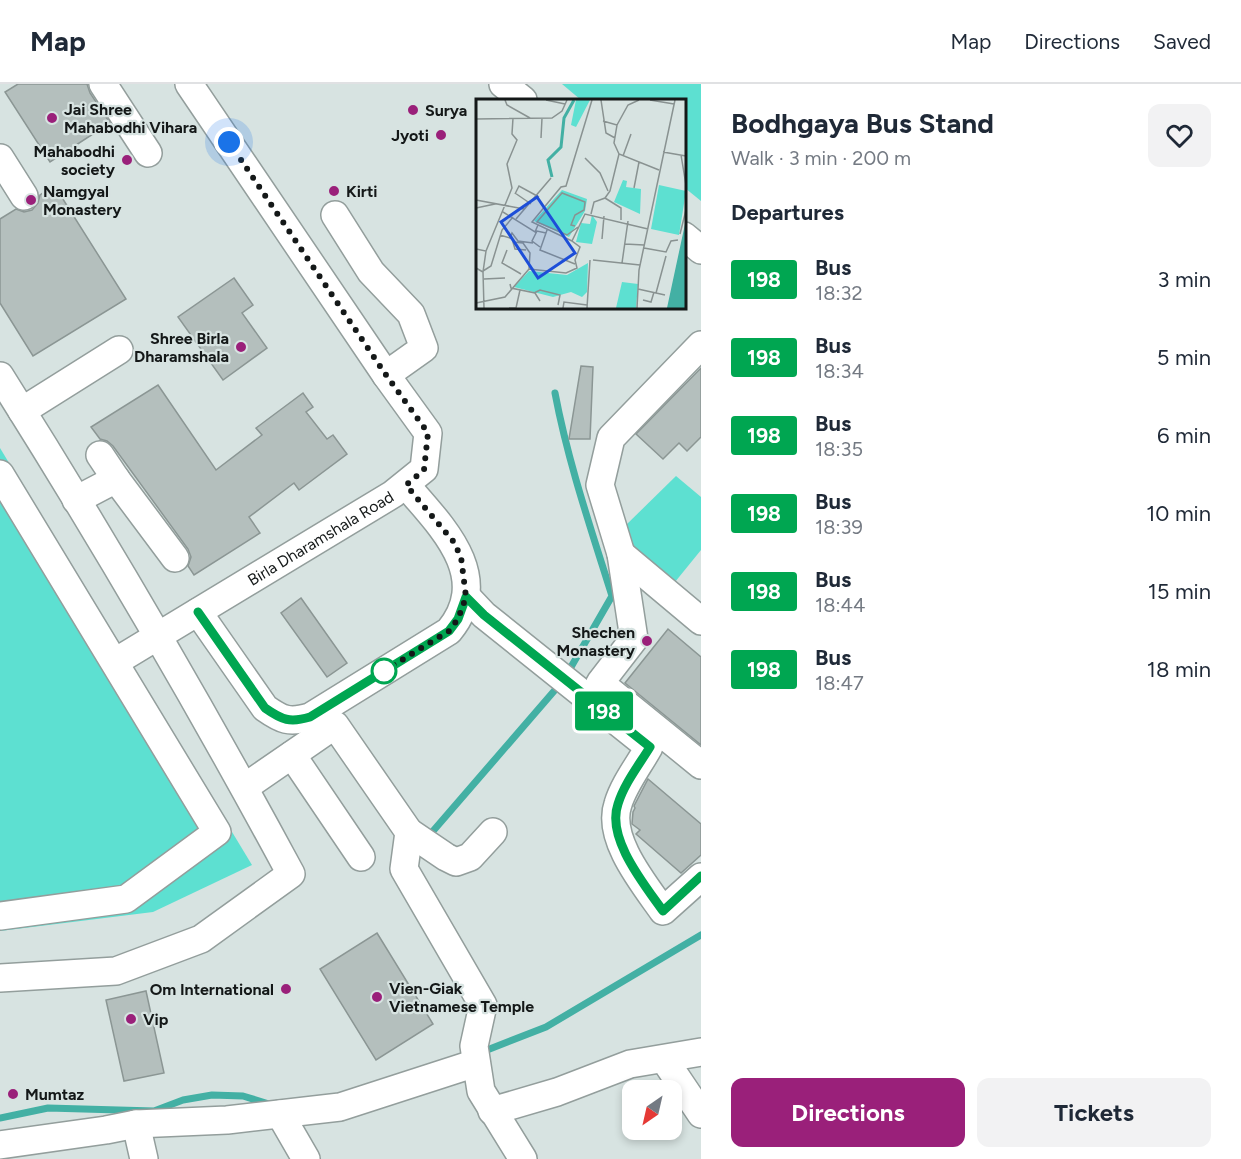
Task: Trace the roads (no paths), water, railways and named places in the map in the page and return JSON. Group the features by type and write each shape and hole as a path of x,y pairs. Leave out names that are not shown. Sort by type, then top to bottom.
{"street":[{"path":"103,84 148,153"},
{"name":"Birla Dharamshala Road","path":"115,662 406,485 424,470 428,433 386,375 189,84"},
{"path":"503,84 522,99"},
{"path":"0,158 24,196"},
{"path":"335,215 371,272 411,314 424,348 386,375"},
{"path":"686,238 701,250"},
{"path":"701,345 611,438 600,485 621,554 634,639 600,683 701,765"},
{"path":"22,411 119,350"},
{"path":"0,376 159,636 291,874 201,939 116,970 0,978"},
{"path":"100,455 175,558"},
{"path":"0,474 217,832 126,899 0,916"},
{"path":"76,500 116,479"},
{"path":"198,612 265,708 279,718 296,721 310,717 449,631 458,619 466,597 461,557 453,541 406,485"},
{"path":"621,554 701,621"},
{"path":"466,597 484,615 650,747 618,802 615,812 617,831 624,851 663,911 701,876"},
{"path":"244,787 335,725 410,833 436,851 456,862 464,860 470,857 493,832"},
{"path":"292,755 361,856"},
{"path":"410,833 404,869 483,1005 475,1054 481,1091 523,1159"},
{"path":"492,1111 557,1092 630,1064 701,1052"},
{"path":"0,1144 105,1131 135,1124 227,1120 340,1107 475,1054"},
{"path":"664,1059 701,1114"},
{"path":"280,1114 306,1159"},
{"path":"135,1124 144,1159"}],"waterway":[{"path":"555,393 573,470 612,596 567,674"},
{"path":"427,838 561,683"},
{"path":"482,1052 546,1027 701,935"},
{"path":"0,1118 48,1108 154,1111 183,1100 212,1095 243,1096 269,1104"}],"place":[{"name":"Surya","path":"413,110"},
{"name":"Jai Shree Mahabodhi Vihara","path":"52,118"},
{"name":"Jyoti","path":"441,135"},
{"name":"Mahabodhi society","path":"127,160"},
{"name":"Kirti","path":"334,191"},
{"name":"Namgyal Monastery","path":"31,200"},
{"name":"Shree Birla Dharamshala","path":"241,347"},
{"name":"Shechen Monastery","path":"647,641"},
{"name":"Om International","path":"286,989"},
{"name":"Vien-Giak Vietnamese Temple","path":"377,997"},
{"name":"Vip","path":"131,1019"},
{"name":"Mumtaz","path":"13,1094"}]}
